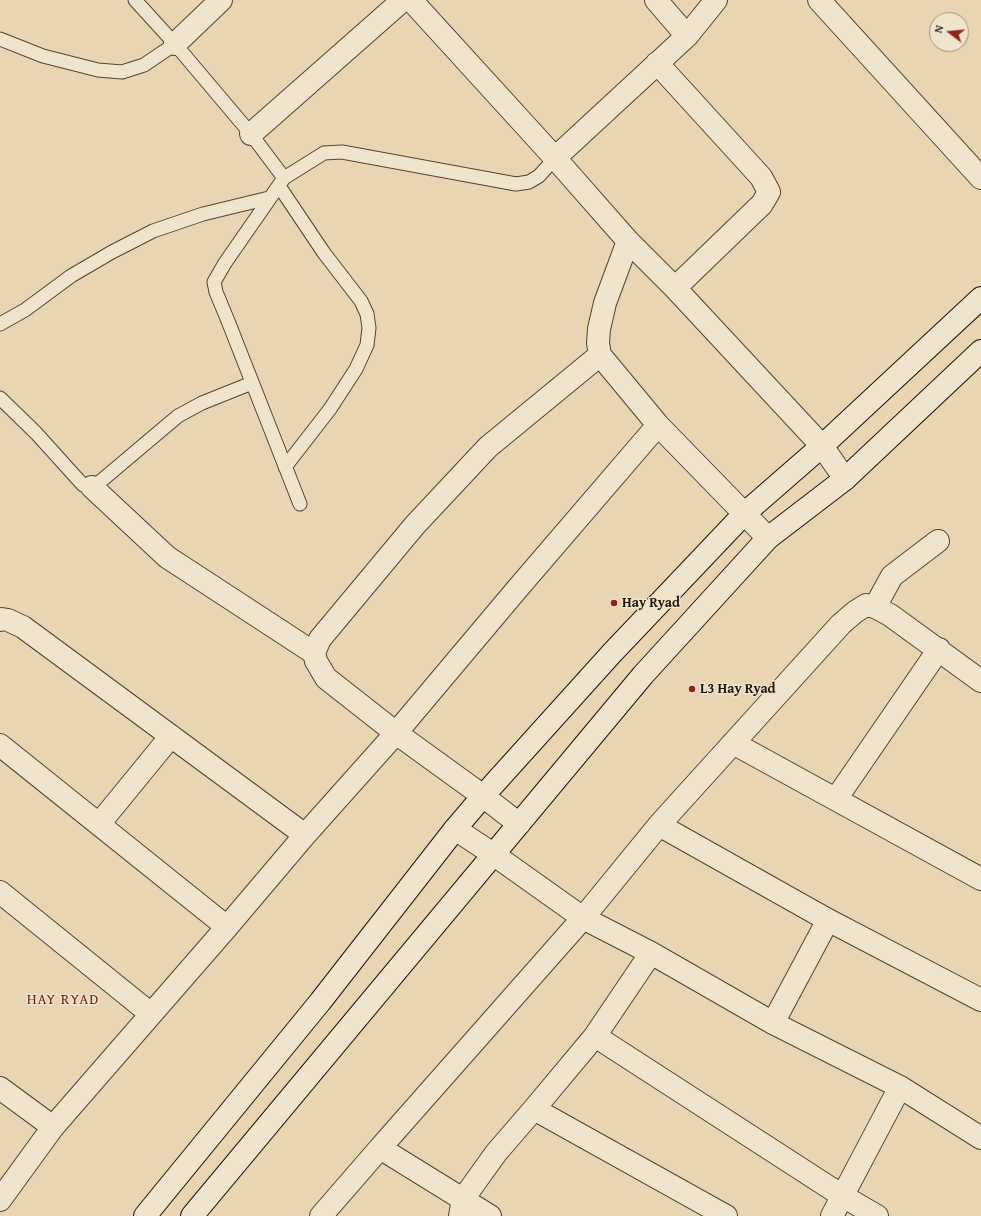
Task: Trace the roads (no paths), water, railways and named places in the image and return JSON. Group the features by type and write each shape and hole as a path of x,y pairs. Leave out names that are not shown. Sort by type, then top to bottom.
{"street":[{"path":"175,44 221,0"},
{"path":"251,134 403,0"},
{"path":"411,0 555,158 628,241 675,288 822,446 845,479"},
{"path":"656,0 687,36"},
{"path":"555,158 687,36 716,0"},
{"path":"819,0 981,178"},
{"path":"657,63 761,178 769,192 762,204 675,288"},
{"path":"628,241 605,303 599,329 598,343 600,355 658,425 768,538"},
{"path":"145,1216 320,1002 455,829 612,653 744,514 822,446 981,298"},
{"path":"192,1216 643,675 768,538 845,479 981,351"},
{"path":"519,824 396,733 326,678 316,661 314,652 320,639 410,531 488,447 600,355"},
{"path":"0,1200 53,1127 227,927 304,835 396,733 658,425"},
{"path":"92,487 167,557 314,652"},
{"path":"875,607 892,576 938,541"},
{"path":"321,1216 583,918 658,825 841,624 855,612 866,606 875,607 890,615 939,649 981,681"},
{"path":"0,620 8,620 24,627 304,835"},
{"path":"836,799 939,649"},
{"path":"99,824 171,736"},
{"path":"733,743 981,879"},
{"path":"0,745 227,927"},
{"path":"658,825 828,920 981,1000"},
{"path":"455,829 583,918 651,953 773,1023 900,1087 981,1138"},
{"path":"0,892 151,1014"},
{"path":"773,1023 828,920"},
{"path":"462,1208 496,1154 595,1036 651,953"},
{"path":"595,1036 841,1196 877,1216"},
{"path":"832,1216 841,1196 900,1087"},
{"path":"0,1088 53,1127"},
{"path":"534,1109 726,1216"},
{"path":"380,1148 462,1208 490,1216"}],"lane":[{"path":"135,0 175,44 251,134 282,182 324,253 361,301 367,314 367,345 356,369 330,409 285,467"},
{"path":"0,40 43,56 98,70 122,72 144,66 175,44"},
{"path":"300,504 216,292 214,282 225,263 269,198 282,182 324,153 342,152 516,184 529,182 539,176 555,158"},
{"path":"0,324 25,310 84,268 153,231 202,214 269,198"},
{"path":"0,398 36,433 83,485 92,487 178,416 202,403 252,384"}],"place":[{"name":"Hay Ryad","path":"614,603"},
{"name":"L3 Hay Ryad","path":"692,689"}],"district":[{"name":"HAY RYAD","path":"63,1000"}]}
